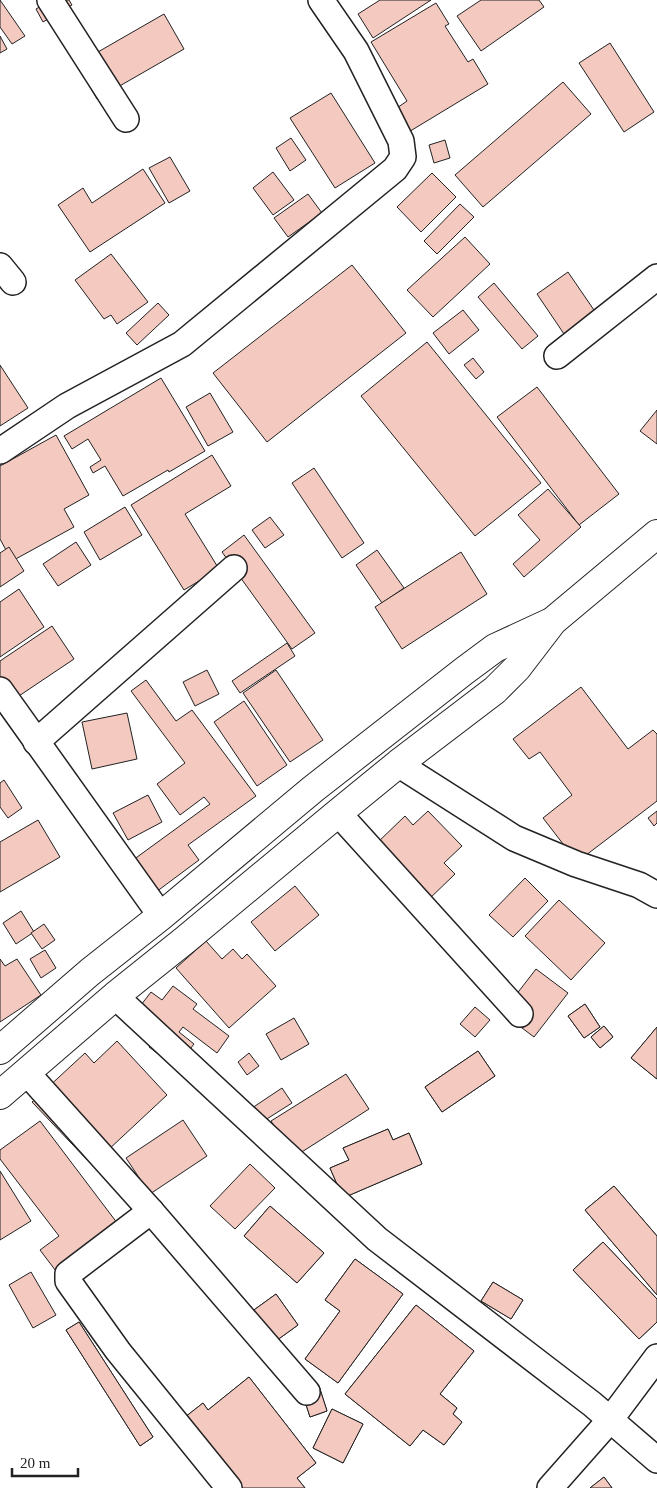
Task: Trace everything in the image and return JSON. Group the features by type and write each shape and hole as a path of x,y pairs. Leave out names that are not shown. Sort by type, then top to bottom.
{"main road":[{"path":"0,1095 115,996 338,813 398,764 495,690 517,668 553,621 657,534"},
{"path":"0,1050 90,972 161,916 313,788 495,648 553,621"}],"street":[{"path":"50,0 126,119"},
{"path":"0,451 67,406 182,344 395,169 403,157 401,141 356,52 321,0"},
{"path":"557,356 657,277"},
{"path":"36,742 234,568"},
{"path":"0,690 161,916"},
{"path":"398,764 514,838 576,864 638,885 657,895"},
{"path":"338,813 520,1014"},
{"path":"115,996 377,1239 610,1420 657,1460"},
{"path":"27,1073 151,1211 307,1392"},
{"path":"151,1211 68,1274 68,1281 118,1351 229,1488"},
{"path":"550,1488 610,1420 657,1358"}],"building":[{"path":"0,0 25,36 12,44 0,27"},
{"path":"51,0 69,0 72,5 43,22 36,9"},
{"path":"380,0 431,0 373,38 358,14"},
{"path":"481,0 539,0 544,7 481,51 457,16"},
{"path":"436,3 449,24 445,26 468,62 473,59 488,84 407,133 394,110 407,101 371,42"},
{"path":"164,14 184,49 97,99 77,64"},
{"path":"0,36 7,49 0,53"},
{"path":"610,43 654,112 624,132 579,63"},
{"path":"563,82 591,114 483,207 455,175"},
{"path":"331,93 375,163 335,188 290,118"},
{"path":"291,138 306,160 290,171 276,148"},
{"path":"445,140 450,158 434,163 429,145"},
{"path":"170,157 190,191 169,203 149,168"},
{"path":"143,169 165,203 90,252 58,205 83,188 92,203"},
{"path":"273,172 294,200 273,215 253,188"},
{"path":"432,173 456,197 421,232 397,207"},
{"path":"308,194 322,213 288,237 274,218"},
{"path":"460,204 474,217 437,254 424,241"},
{"path":"465,237 490,264 433,317 407,290"},
{"path":"111,254 148,302 117,324 111,315 104,319 75,280"},
{"path":"352,265 406,333 267,442 213,373"},
{"path":"568,272 596,313 564,334 537,294"},
{"path":"494,283 538,336 522,349 478,297"},
{"path":"158,303 169,315 137,345 126,333"},
{"path":"463,310 479,330 449,354 433,333"},
{"path":"427,342 541,483 475,536 361,396"},
{"path":"473,358 484,372 476,379 464,365"},
{"path":"0,365 28,408 0,426"},
{"path":"161,378 205,451 123,496 105,466 93,473 90,467 101,460 88,439 72,449 64,436"},
{"path":"537,387 619,494 579,525 497,417"},
{"path":"210,393 233,432 208,446 186,407"},
{"path":"657,410 657,444 640,431"},
{"path":"56,435 89,495 64,509 74,527 12,561 0,539 0,466"},
{"path":"212,455 231,486 185,514 219,569 184,590 131,505"},
{"path":"314,468 364,543 342,558 292,483"},
{"path":"548,489 581,527 524,577 513,564 540,540 518,515"},
{"path":"125,507 142,535 100,560 84,532"},
{"path":"270,517 284,535 265,548 252,530"},
{"path":"244,535 315,633 292,649 222,552"},
{"path":"76,542 91,565 58,586 43,564"},
{"path":"9,547 24,571 0,587 0,553"},
{"path":"377,550 404,588 382,603 356,565"},
{"path":"461,552 487,594 402,649 375,607"},
{"path":"19,589 44,627 0,657 0,602"},
{"path":"52,626 74,659 7,704 0,694 0,661"},
{"path":"287,643 295,656 240,693 232,681"},
{"path":"207,670 219,694 195,706 183,682"},
{"path":"276,670 323,740 290,762 243,693"},
{"path":"146,680 176,721 192,710 256,796 188,845 199,860 156,892 133,860 210,804 204,797 180,815 157,784 185,763 131,691"},
{"path":"581,687 628,749 653,730 657,734 657,801 577,862 543,818 572,795 540,752 529,759 513,739"},
{"path":"244,701 287,765 257,786 214,722"},
{"path":"127,713 137,759 92,769 82,722"},
{"path":"4,780 22,808 8,818 0,807 0,783"},
{"path":"148,795 162,822 128,840 113,813"},
{"path":"428,811 462,846 444,863 455,874 425,903 377,843 405,816 413,825"},
{"path":"657,811 657,823 654,826 648,818"},
{"path":"38,820 60,857 0,892 0,842"},
{"path":"525,878 548,901 513,937 489,915"},
{"path":"295,886 319,915 275,951 251,922"},
{"path":"559,900 605,943 571,980 525,936"},
{"path":"21,911 34,932 16,944 3,923"},
{"path":"44,924 55,940 42,949 31,933"},
{"path":"206,941 222,959 233,949 242,959 247,954 276,986 229,1028 176,968"},
{"path":"45,950 56,968 41,978 30,959"},
{"path":"0,959 5,966 17,959 41,995 0,1022"},
{"path":"536,969 568,993 534,1037 502,1013"},
{"path":"173,986 197,1004 193,1009 229,1036 217,1053 183,1027 179,1032 194,1044 176,1067 149,1047 159,1033 134,1014 151,992 162,1000"},
{"path":"585,1004 600,1027 584,1038 568,1016"},
{"path":"585,1004 600,1027 584,1038 568,1016"},
{"path":"475,1007 490,1020 475,1037 460,1024"},
{"path":"294,1018 309,1044 281,1060 266,1034"},
{"path":"604,1026 613,1037 600,1048 591,1037"},
{"path":"604,1026 613,1037 600,1048 591,1037"},
{"path":"657,1027 657,1079 631,1058"},
{"path":"657,1027 657,1079 631,1058"},
{"path":"117,1041 167,1095 92,1165 32,1102 85,1053 94,1063"},
{"path":"478,1051 495,1076 442,1112 425,1087"},
{"path":"478,1051 495,1076 442,1112 425,1087"},
{"path":"249,1053 259,1066 247,1075 238,1062"},
{"path":"346,1074 369,1109 294,1157 271,1121"},
{"path":"282,1088 292,1103 262,1122 252,1108"},
{"path":"183,1120 207,1156 150,1194 126,1158"},
{"path":"40,1121 124,1232 62,1279 40,1250 59,1236 0,1159 0,1150"},
{"path":"388,1129 393,1140 409,1133 422,1164 343,1198 330,1168 349,1160 343,1148"},
{"path":"388,1129 393,1140 409,1133 422,1164 343,1198 330,1168 349,1160 343,1148"},
{"path":"250,1164 275,1188 235,1229 210,1206"},
{"path":"0,1171 31,1221 0,1240"},
{"path":"614,1186 657,1236 657,1295 585,1210"},
{"path":"614,1186 657,1236 657,1295 585,1210"},
{"path":"270,1206 324,1253 297,1283 244,1236"},
{"path":"270,1206 324,1253 297,1283 244,1236"},
{"path":"603,1242 657,1299 657,1322 639,1339 573,1270"},
{"path":"603,1242 657,1299 657,1322 639,1339 573,1270"},
{"path":"355,1259 403,1294 338,1383 305,1359 340,1311 325,1300"},
{"path":"355,1259 403,1294 338,1383 305,1359 340,1311 325,1300"},
{"path":"31,1272 56,1315 33,1328 9,1285"},
{"path":"493,1282 523,1300 511,1319 481,1301"},
{"path":"493,1282 523,1300 511,1319 481,1301"},
{"path":"276,1294 298,1325 262,1351 240,1320"},
{"path":"276,1294 298,1325 262,1351 240,1320"},
{"path":"416,1305 474,1351 440,1394 457,1408 453,1414 462,1422 444,1445 423,1430 410,1446 345,1394"},
{"path":"416,1305 474,1351 440,1394 457,1408 453,1414 462,1422 444,1445 423,1430 410,1446 345,1394"},
{"path":"79,1322 153,1437 140,1446 66,1330"},
{"path":"79,1322 153,1437 140,1446 66,1330"},
{"path":"249,1377 316,1463 297,1478 305,1488 224,1488 175,1425 203,1403 208,1410"},
{"path":"249,1377 316,1463 297,1478 305,1488 224,1488 175,1425 203,1403 208,1410"},
{"path":"319,1386 327,1411 310,1417 302,1392"},
{"path":"319,1386 327,1411 310,1417 302,1392"},
{"path":"332,1409 363,1424 343,1463 313,1448"},
{"path":"332,1409 363,1424 343,1463 313,1448"},
{"path":"604,1477 612,1488 590,1488"},
{"path":"604,1477 612,1488 590,1488"}]}
